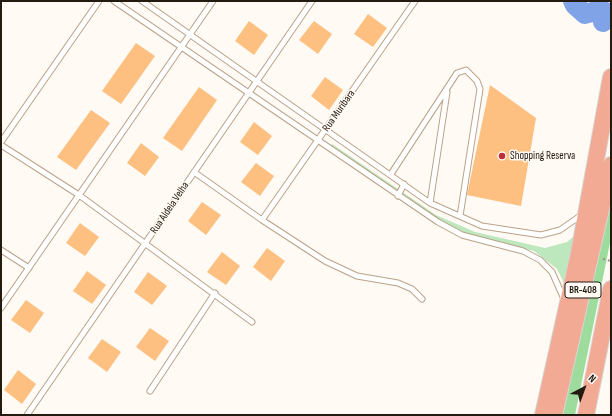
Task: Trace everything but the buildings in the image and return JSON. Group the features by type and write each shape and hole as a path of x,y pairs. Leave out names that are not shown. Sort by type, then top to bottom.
{"highway":[{"path":"543,415 579,253 585,212 611,77"},
{"name":"BR-408","path":"554,415 611,165"},
{"name":"BR-408","path":"586,415 611,289"}],"lane":[{"path":"99,1 1,143 79,195 215,293 252,322"},
{"path":"114,1 438,222 462,235 524,251 540,260 552,272 567,304"},
{"path":"142,1 327,129 430,203 482,226 541,235 560,230 585,212"},
{"path":"1,308 213,1"},
{"name":"Rua Aldeia Velha","path":"27,415 312,1"},
{"name":"Rua Muribara","path":"262,220 415,1"},
{"path":"391,174 458,74 466,70 477,81 480,89 460,216"},
{"path":"430,203 448,89"},
{"path":"194,172 262,220 325,261 357,276 398,283 412,289 422,299"},
{"path":"398,196 404,184"},
{"path":"1,250 29,268"},
{"path":"150,391 215,293"}],"green space":[{"path":"332,144 436,215 475,232 545,248 567,242 580,231 566,287 557,269 534,251 467,235 445,225 329,147"},
{"path":"611,186 611,238 575,415 563,415"}],"waterway":[{"path":"573,1 575,5 585,14 599,10 606,12 603,22"}],"place":[{"name":"Shopping Reserva","path":"502,156"}]}
